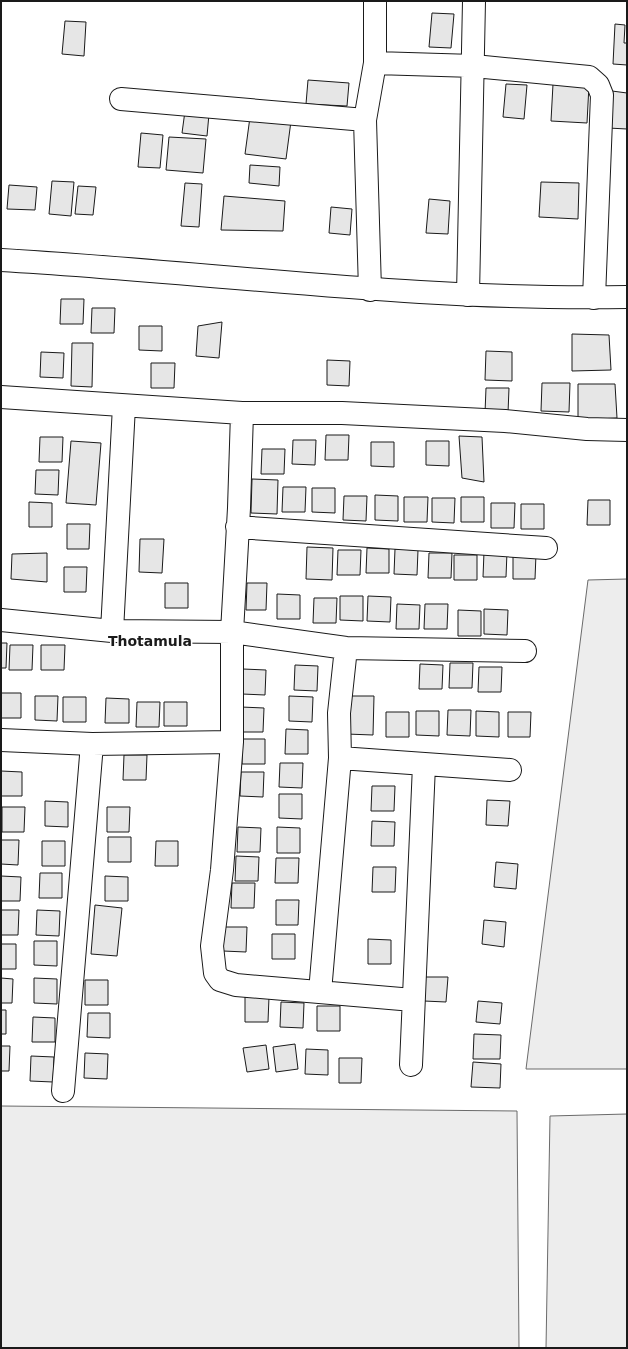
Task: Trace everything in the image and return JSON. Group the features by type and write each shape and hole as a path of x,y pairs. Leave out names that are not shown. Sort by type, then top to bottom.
{"main road":[{"path":"370,290 365,120 375,63 376,1"},
{"path":"468,295 474,66 474,1"},
{"path":"375,63 474,66 589,77 598,85 602,95 594,298"},
{"path":"121,99 365,120"},
{"path":"1,260 67,264 370,290 468,295 594,298 627,297"},
{"path":"1,397 242,413 342,413 505,421 627,430"},
{"path":"112,631 124,406"},
{"path":"242,413 232,632 232,742 222,870 212,946 215,973 220,980 236,985 414,1000"},
{"path":"237,527 546,548"},
{"path":"1,620 112,631 232,632 346,648 525,651"},
{"path":"320,992 340,758 339,713 346,648"},
{"path":"1,740 92,744 232,742"},
{"path":"63,1091 92,744"},
{"path":"340,758 510,770"},
{"path":"411,1065 424,765"}],"shaded area":[{"path":"627,579 627,1069 526,1069 588,580"},
{"path":"1,1106 517,1111 519,1348 1,1348"},
{"path":"627,1114 627,1348 546,1348 550,1116"}],"building":[{"path":"432,13 454,14 451,48 429,47"},
{"path":"65,21 86,22 84,56 62,54"},
{"path":"615,24 625,25 624,43 627,43 627,65 613,64"},
{"path":"308,80 349,83 347,106 306,104"},
{"path":"506,84 527,85 524,119 503,117"},
{"path":"553,84 589,85 587,123 551,121"},
{"path":"612,91 627,93 627,129 608,128"},
{"path":"185,111 209,114 207,136 182,133"},
{"path":"250,117 291,121 286,159 245,154"},
{"path":"141,133 163,135 160,168 138,167"},
{"path":"169,137 206,139 203,173 166,170"},
{"path":"250,165 280,167 279,186 249,183"},
{"path":"52,181 74,182 71,216 49,214"},
{"path":"541,182 579,183 578,219 539,217"},
{"path":"185,183 202,184 199,227 181,226"},
{"path":"9,185 37,187 35,210 7,209"},
{"path":"78,186 96,187 93,215 75,214"},
{"path":"224,196 285,201 283,231 221,230"},
{"path":"429,199 450,201 448,234 426,233"},
{"path":"331,207 352,209 350,235 329,233"},
{"path":"61,299 84,299 83,324 60,324"},
{"path":"92,308 115,308 114,333 91,333"},
{"path":"222,322 219,358 196,356 198,326"},
{"path":"139,326 162,326 162,351 139,350"},
{"path":"572,334 609,335 611,370 572,371"},
{"path":"72,343 93,343 92,387 71,386"},
{"path":"486,351 512,352 512,381 485,380"},
{"path":"41,352 64,353 63,378 40,377"},
{"path":"327,360 350,361 349,386 327,385"},
{"path":"151,363 175,363 174,388 151,388"},
{"path":"542,383 570,383 569,412 541,411"},
{"path":"578,384 615,384 617,418 578,420"},
{"path":"486,388 509,388 508,413 485,413"},
{"path":"326,435 349,435 348,460 325,460"},
{"path":"459,436 482,437 484,482 462,478"},
{"path":"40,437 63,437 62,462 39,462"},
{"path":"293,440 316,440 315,465 292,464"},
{"path":"71,441 101,443 96,505 66,503"},
{"path":"426,441 449,441 449,466 426,465"},
{"path":"371,442 394,442 394,467 371,466"},
{"path":"262,449 285,449 284,474 261,474"},
{"path":"36,470 59,470 58,495 35,494"},
{"path":"252,479 278,480 277,514 251,513"},
{"path":"283,487 306,487 305,512 282,512"},
{"path":"312,488 335,488 335,513 312,512"},
{"path":"375,495 398,496 398,521 375,520"},
{"path":"344,496 367,496 366,521 343,520"},
{"path":"404,497 428,497 427,522 404,522"},
{"path":"461,497 484,497 484,522 461,522"},
{"path":"432,498 455,498 454,523 432,522"},
{"path":"588,500 610,500 610,525 587,525"},
{"path":"29,502 52,503 52,527 29,527"},
{"path":"491,503 515,503 514,528 491,528"},
{"path":"521,504 544,504 544,529 521,529"},
{"path":"67,524 90,524 89,549 67,549"},
{"path":"140,539 164,539 162,573 139,572"},
{"path":"307,547 333,548 332,580 306,579"},
{"path":"367,548 389,549 389,573 366,573"},
{"path":"395,549 418,550 417,575 394,574"},
{"path":"338,550 361,550 360,575 337,575"},
{"path":"484,552 507,552 506,577 483,577"},
{"path":"47,553 47,582 11,579 12,554"},
{"path":"429,553 452,553 451,578 428,578"},
{"path":"513,554 536,554 535,579 513,579"},
{"path":"454,555 477,555 477,580 454,580"},
{"path":"64,567 87,567 86,592 64,592"},
{"path":"165,583 188,583 188,608 165,608"},
{"path":"247,583 267,583 266,610 246,610"},
{"path":"277,594 300,595 300,619 277,619"},
{"path":"340,596 363,596 363,621 340,620"},
{"path":"368,596 391,597 390,622 367,621"},
{"path":"314,598 337,598 336,623 313,623"},
{"path":"397,604 420,605 419,629 396,629"},
{"path":"425,604 448,604 447,629 424,629"},
{"path":"484,609 508,610 507,635 484,634"},
{"path":"458,610 481,611 481,636 458,636"},
{"path":"1,643 7,643 6,668 1,668"},
{"path":"10,645 33,645 32,670 9,670"},
{"path":"41,645 65,645 64,670 41,670"},
{"path":"450,663 473,663 472,688 449,688"},
{"path":"420,664 443,665 442,689 419,689"},
{"path":"295,665 318,666 317,691 294,690"},
{"path":"479,667 502,667 501,692 478,692"},
{"path":"243,669 266,670 265,695 242,694"},
{"path":"1,693 21,693 21,718 1,718"},
{"path":"35,696 58,696 57,721 35,720"},
{"path":"289,696 313,697 312,722 289,721"},
{"path":"347,696 374,696 373,735 346,734"},
{"path":"63,697 86,697 86,722 63,722"},
{"path":"106,698 129,699 129,723 105,723"},
{"path":"137,702 160,702 159,727 136,727"},
{"path":"164,702 187,702 187,726 164,726"},
{"path":"241,707 264,708 263,732 240,732"},
{"path":"448,710 471,710 470,736 447,735"},
{"path":"416,711 439,711 439,736 416,735"},
{"path":"476,711 499,712 499,737 476,736"},
{"path":"386,712 409,712 409,737 386,737"},
{"path":"508,712 531,712 530,737 508,737"},
{"path":"286,729 308,730 308,754 285,754"},
{"path":"242,739 265,739 265,764 242,764"},
{"path":"124,755 147,755 146,780 123,780"},
{"path":"280,763 303,763 302,788 279,787"},
{"path":"1,771 22,772 22,796 1,796"},
{"path":"241,772 264,772 263,797 240,796"},
{"path":"372,786 395,786 394,811 371,811"},
{"path":"279,794 302,794 302,819 279,818"},
{"path":"487,800 510,801 508,826 486,825"},
{"path":"45,801 68,802 68,827 45,826"},
{"path":"2,807 25,807 24,832 2,832"},
{"path":"107,807 130,807 129,832 107,832"},
{"path":"372,821 395,822 394,846 371,846"},
{"path":"238,827 261,828 260,852 237,852"},
{"path":"277,827 300,828 300,853 277,853"},
{"path":"108,837 131,837 131,862 108,862"},
{"path":"1,840 19,840 18,865 1,864"},
{"path":"42,841 65,841 65,866 42,866"},
{"path":"156,841 178,841 178,866 155,866"},
{"path":"236,856 259,857 258,881 235,881"},
{"path":"276,858 299,858 298,883 275,883"},
{"path":"496,862 518,864 516,889 494,887"},
{"path":"373,867 396,867 395,892 372,892"},
{"path":"40,873 62,873 62,898 39,898"},
{"path":"1,876 21,877 20,901 1,901"},
{"path":"105,876 128,877 128,901 105,901"},
{"path":"232,883 255,883 254,908 231,908"},
{"path":"276,900 299,900 298,925 276,925"},
{"path":"95,905 122,908 117,956 91,954"},
{"path":"1,910 19,910 18,935 1,935"},
{"path":"37,910 60,911 59,936 36,935"},
{"path":"484,920 506,922 504,947 482,944"},
{"path":"224,927 247,927 246,952 223,951"},
{"path":"272,934 295,934 295,959 272,959"},
{"path":"368,939 391,940 391,964 368,964"},
{"path":"34,941 57,941 57,966 34,965"},
{"path":"1,944 16,944 16,969 1,969"},
{"path":"425,977 448,977 446,1002 424,1001"},
{"path":"1,978 13,979 12,1003 1,1003"},
{"path":"34,978 57,979 57,1004 34,1003"},
{"path":"85,980 108,980 108,1005 85,1005"},
{"path":"245,997 269,997 268,1022 245,1022"},
{"path":"478,1001 502,1003 500,1024 476,1022"},
{"path":"281,1002 304,1003 303,1028 280,1027"},
{"path":"317,1006 340,1006 340,1031 317,1031"},
{"path":"1,1010 6,1010 6,1034 1,1034"},
{"path":"88,1013 110,1013 110,1038 87,1037"},
{"path":"33,1017 55,1018 55,1042 32,1042"},
{"path":"474,1034 501,1035 500,1059 473,1059"},
{"path":"295,1044 298,1069 276,1072 273,1047"},
{"path":"266,1045 269,1069 247,1072 243,1048"},
{"path":"1,1046 10,1046 9,1071 1,1071"},
{"path":"306,1049 328,1050 328,1075 305,1074"},
{"path":"85,1053 108,1054 107,1079 84,1078"},
{"path":"31,1056 54,1057 53,1082 30,1081"},
{"path":"339,1058 362,1058 361,1083 339,1083"},
{"path":"473,1062 501,1064 500,1088 471,1087"}],"district":[{"name":"Thotamula","path":"150,641"}]}
